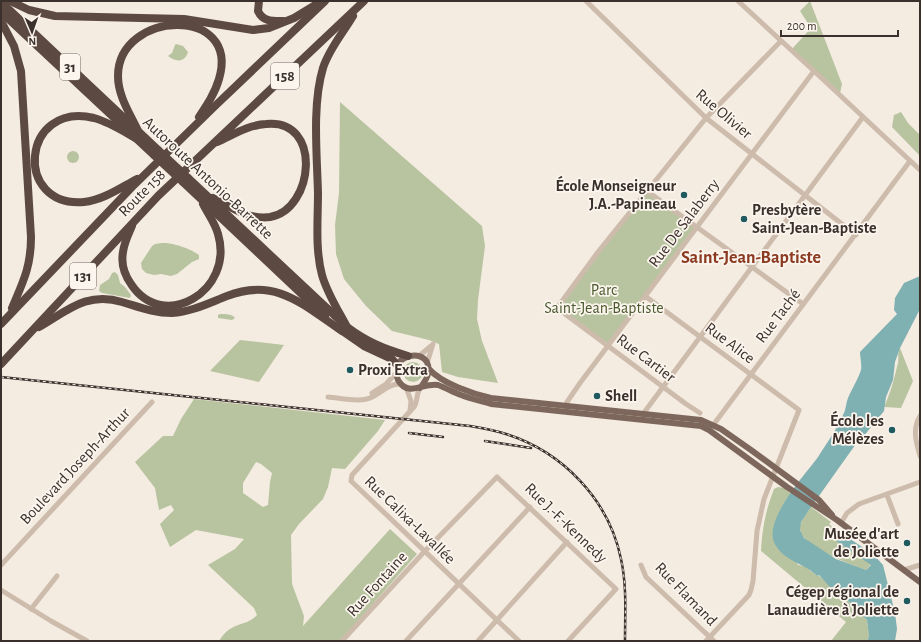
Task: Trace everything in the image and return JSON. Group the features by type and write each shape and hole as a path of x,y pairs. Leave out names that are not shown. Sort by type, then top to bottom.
{"highway":[{"path":"10,1 40,13 64,17 178,18 253,30 269,28 294,18 324,1"},
{"path":"259,1 258,11 263,18 268,21 286,21"},
{"name":"Route 158","path":"1,324 73,247 144,175 324,1"},
{"name":"Autoroute Antonio-Barrette","path":"1,2 138,136 344,329 364,346 392,359 397,369"},
{"path":"344,329 327,289 320,265 318,229 317,108 319,86 325,62 332,48 361,4"},
{"name":"Route 158","path":"1,364 134,221 211,145 361,4"},
{"name":"Autoroute Antonio-Barrette","path":"1,12 138,136"},
{"path":"1,22 14,46 21,71 31,237 28,270 10,315"},
{"path":"138,136 119,90 118,75 120,59 128,46 141,36 157,28 173,25 190,26 205,32 215,41 221,57 221,71 216,87 210,100 191,129"},
{"path":"138,136 98,119 85,116 65,118 50,126 40,137 35,150 35,169 40,182 48,191 62,200 74,202 87,202 105,196 144,175"},
{"path":"202,195 247,215 263,217 274,216 282,212 293,201 302,186 306,169 306,152 302,141 292,131 279,124 267,123 252,126 211,145"},
{"path":"134,221 125,241 123,255 124,268 130,283 144,297 157,303 174,305 189,301 200,295 209,286 217,271 220,255 220,243 217,231 202,195"},
{"path":"31,331 68,308 88,300 101,298 112,299 154,312 175,313 188,310 229,295 253,289 273,291 289,297 344,329"},
{"name":"Autoroute Antonio-Barrette","path":"344,329 380,347 408,356"}],"main road":[{"path":"565,409 496,399 479,395 438,378 419,356 408,356 399,362 397,369 397,378 404,386 413,389 436,385 464,396 491,404 565,409 642,417 701,420 776,469 819,500 839,522"},
{"path":"420,388 427,378 428,366"},
{"path":"711,427 788,487 839,522 920,582"}],"street":[{"name":"Rue Olivier","path":"586,1 706,118 856,235"},
{"path":"738,1 920,170"},
{"path":"781,41 706,118 647,191 803,304"},
{"name":"Rue De Salaberry","path":"565,409 576,390 608,346 814,71"},
{"path":"642,417 863,117"},
{"name":"Rue Taché","path":"711,427 910,161"},
{"name":"Rue Cartier","path":"647,191 598,252 557,308 700,413"},
{"name":"Rue Alice","path":"645,296 800,410 776,469"},
{"path":"419,356 434,344 428,366"},
{"path":"353,399 376,391 386,384 397,369"},
{"path":"328,397 362,400 378,394 390,386 404,386 411,401 410,412"},
{"name":"Rue Calixa-Lavallée","path":"420,388 417,393 416,404 352,475 351,480 424,552 519,641"},
{"name":"Boulevard Joseph-Arthur","path":"1,565 152,402"},
{"path":"919,418 915,440 920,456"},
{"path":"710,640 751,590 757,531 764,499 776,469"},
{"name":"Rue Fontaine","path":"342,641 424,552 497,477"},
{"name":"Rue J.-F.-Kennedy","path":"497,477 616,589 568,641"},
{"path":"839,522 856,506 920,482"},
{"path":"886,494 898,524"},
{"path":"406,641 530,507"},
{"path":"478,641 567,542"},
{"name":"Rue Flamand","path":"641,565 646,577 710,640"},
{"path":"904,570 920,565"},
{"path":"31,609 57,576"},
{"path":"1,590 50,621 88,641"}],"green space":[{"path":"810,1 842,84 840,93 792,49 811,28 800,11"},
{"path":"176,44 183,46 188,52 187,56 182,60 177,60 168,56 172,53"},
{"path":"340,102 482,226 485,246 477,319 482,341 498,383 458,377 442,372 439,344 392,331 366,306 344,279 336,254 335,225 339,193"},
{"path":"901,112 908,123 920,135 920,156 892,127 894,115"},
{"path":"71,151 75,151 79,157 75,163 71,163 67,159 67,155"},
{"name":"Parc Saint-Jean-Baptiste","path":"647,191 697,227 608,346 557,308"},
{"path":"162,243 187,248 199,255 199,259 192,262 177,274 171,276 146,273 142,269 141,263 152,246"},
{"path":"115,272 118,275 120,283 131,295 130,298 102,293 99,291 100,285 109,279 112,273"},
{"path":"218,315 231,315 235,318 232,320 218,318"},
{"path":"240,340 284,345 259,382 210,371"},
{"path":"900,348 913,381 901,408 884,407 894,380"},
{"path":"413,362 420,365 423,372 420,379 413,382 406,379 403,372 406,365"},
{"path":"194,399 385,420 378,431 345,469 332,468 328,487 323,499 299,524 291,535 292,584 304,616 303,626 390,529 417,554 340,641 219,641 229,630 248,622 257,615 254,608 208,565 235,549 244,539 196,530 170,547 160,524 174,510 171,505 159,510 155,488 135,462 163,436 173,436 181,419","holes":["256,462 272,473 268,505 263,507 243,493 243,483"]},
{"path":"778,487 784,488 791,494 784,503 778,517 798,565 805,566 817,576 818,575 846,599 867,620 869,637 867,641 831,641 846,622 761,551 763,527 774,489"},
{"path":"811,507 831,522 829,524 834,528 829,536 871,564 866,570 828,554 809,542 803,535 800,526"}],"water":[{"path":"920,276 920,309 900,348 895,362 893,380 886,397 884,411 859,442 858,441 801,522 800,530 804,538 836,559 866,570 871,565 829,536 834,528 874,555 883,565 895,613 897,629 895,641 867,641 869,637 867,620 819,575 817,576 807,568 791,560 780,552 776,546 773,536 774,525 786,500 818,457 841,420 848,398 861,370 860,352 897,314 894,310 895,298 904,283"}],"railway":[{"path":"1,377 470,426 488,429 527,442 564,466 580,481 594,498 606,517 615,537 623,569 625,641"},
{"path":"409,433 443,437"},
{"path":"485,441 531,448"}],"place":[{"name":"École Monseigneur J.A.-Papineau","path":"684,195"},
{"name":"Presbytère Saint-Jean-Baptiste","path":"744,219"},
{"name":"Proxi Extra","path":"350,370"},
{"name":"Shell","path":"597,396"},
{"name":"École les Mélèzes","path":"892,430"},
{"name":"Musée d'art de Joliette","path":"907,543"},
{"name":"Cégep régional de Lanaudière à Joliette","path":"907,601"}],"district":[{"name":"Saint-Jean-Baptiste","path":"751,258"}]}
